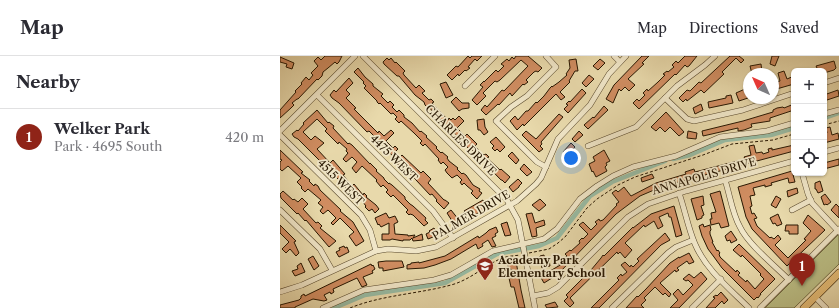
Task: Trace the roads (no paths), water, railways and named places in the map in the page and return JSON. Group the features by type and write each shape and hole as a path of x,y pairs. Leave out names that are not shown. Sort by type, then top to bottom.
{"main road":[{"path":"804,308 839,273"}],"street":[{"path":"280,131 355,56"},
{"name":"CHARLES DRIVE","path":"363,56 502,194 511,205 517,216 525,248 536,308"},
{"path":"465,86 495,56"},
{"path":"546,56 556,67 525,98 511,107 496,122 537,162 546,167"},
{"path":"614,56 620,62"},
{"name":"PALMER DRIVE","path":"280,292 302,285 332,270 381,249 416,251 436,247 511,205 536,184 561,135 590,105 605,79 626,56"},
{"path":"588,146 636,127 680,84 715,56"},
{"path":"827,82 839,78"},
{"path":"665,98 687,119 694,121 743,110 791,94"},
{"name":"4475 WEST","path":"317,95 433,211 453,238"},
{"path":"827,113 839,110"},
{"path":"323,308 364,290 434,280 451,275 493,250 525,248 544,239 557,229 580,199 597,186 633,166 676,156 720,137 767,131 791,124"},
{"name":"4515 WEST","path":"280,135 361,215 370,230 376,251"},
{"path":"827,151 839,148"},
{"name":"ANNAPOLIS DRIVE","path":"533,296 548,293 558,286 628,217 653,201 791,162"},
{"path":"760,308 839,231 817,210 811,200 803,176"},
{"path":"725,180 737,220 742,231 788,280"},
{"path":"679,193 693,240 702,257 749,308"},
{"path":"792,210 811,200"},
{"path":"280,210 320,249 332,270"},
{"path":"612,308 668,253 676,247 693,240"},
{"path":"692,308 721,279"},
{"path":"815,297 826,308"}],"waterway":[{"path":"827,117 839,113"},
{"path":"673,159 690,155 725,140 771,135 791,129"},
{"path":"334,308 365,295 445,283 497,254 539,246 557,238 590,196 612,182 665,161"}],"place":[{"name":"Academy Park Elementary School","path":"485,281"},
{"name":"Welker Park","path":"802,286"}]}
